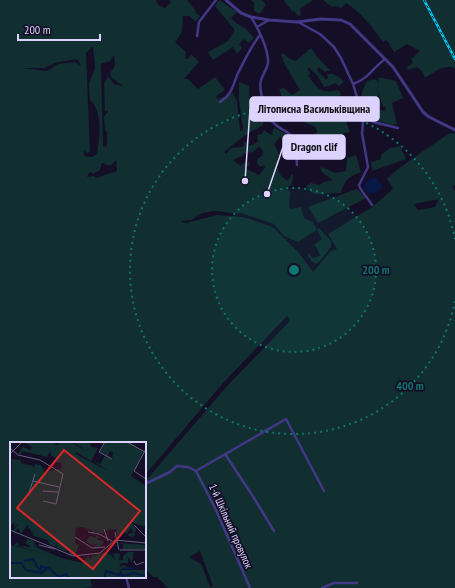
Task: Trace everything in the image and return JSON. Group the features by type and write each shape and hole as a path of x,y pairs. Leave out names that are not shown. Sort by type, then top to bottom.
{"street":[{"path":"196,36 199,22 216,0"},
{"path":"226,0 241,12 251,17 297,22 321,19 341,20 350,24 393,67 423,112 429,117 455,130"},
{"path":"251,17 257,27 268,61 260,87 263,102 270,118 276,125 291,135 294,140 297,165"},
{"path":"257,27 269,20"},
{"path":"297,22 320,34 334,47 341,58 353,84 362,113 362,133 368,167 359,185 360,190 368,197 372,206"},
{"path":"220,102 232,91 252,44 260,35"},
{"path":"353,84 366,78 378,64 385,59"},
{"path":"362,113 373,122 398,128"},
{"path":"146,484 170,472 177,466 188,467 196,472 286,419 324,491"},
{"path":"225,454 274,531"},
{"name":"1-й Шкільний провулок","path":"196,472 216,510 250,588"},
{"path":"126,578 129,588"},
{"path":"322,588 334,582 357,583"}],"green space":[{"path":"0,0 156,0 158,5 165,8 171,2 169,0 187,0 196,11 195,12 200,16 195,21 189,16 183,16 181,33 175,42 186,52 185,59 189,58 191,54 199,62 184,79 188,79 198,89 215,77 225,90 216,96 218,99 233,93 237,101 240,131 243,130 239,100 239,82 249,86 250,105 259,123 263,121 263,125 244,136 224,152 226,154 231,148 243,146 245,145 243,143 247,141 249,146 258,142 257,135 262,134 264,130 271,135 273,129 275,128 289,136 287,139 280,137 274,144 280,155 277,157 279,164 277,167 281,176 288,181 292,174 293,175 292,184 285,190 290,191 290,209 301,207 304,218 313,222 317,230 298,242 284,236 274,224 241,213 215,211 202,213 191,220 180,221 186,223 217,215 243,217 273,227 299,253 313,272 331,251 337,249 328,234 372,207 393,189 387,179 399,168 448,134 455,133 455,185 452,187 455,191 455,588 168,588 157,577 153,577 146,569 146,478 148,478 227,386 290,321 287,316 224,382 146,474 146,442 10,442 10,578 90,578 92,587 0,588","holes":["93,46 95,68 89,84 90,100 97,111 100,133 97,154 92,157 84,156 84,150 87,153 90,152 86,53","114,55 115,66 110,73 111,77 123,86 114,84 108,76 104,84 105,111 108,111 104,117 105,131 107,132 107,146 103,147 101,64 110,61","76,59 79,61 81,66 75,62 58,64 47,71 23,68 45,68 55,63","259,146 263,151 262,156 258,158 257,162 260,167 264,165 265,167 259,175 245,168 249,166 249,162 244,163 241,166 233,160 245,153 253,152","116,160 117,171 96,178 94,176 87,177 90,172 93,174 100,170 102,163 111,165","439,199 435,207 418,210 414,204","200,551 213,586 210,587 201,564 189,557"]},
{"path":"219,0 237,12 231,18 246,29 254,38 249,43 244,39 239,44 242,48 237,54 233,47 213,60 208,52 228,41 235,30 215,6"},
{"path":"251,0 261,0 266,4 260,14 254,11 254,3"},
{"path":"323,0 455,0 455,68 443,68 425,78 422,71 417,67 408,70 407,67 413,63 411,59 420,51 407,44 394,52 387,40 383,42 375,31 352,7 346,3 341,8 336,6 332,7"},
{"path":"284,1 312,1 300,9 301,15 298,16 294,11 292,11"},
{"path":"311,48 318,58 330,70 325,72 319,67 317,70 326,80 328,78 327,74 334,74 344,81 339,86 335,83 324,87 317,75 308,67 311,74 308,75 317,87 323,91 339,90 341,95 330,100 334,109 341,109 350,132 329,137 319,143 309,140 317,132 316,127 306,123 292,111 296,107 294,102 286,105 289,113 280,118 273,109 281,106 280,101 283,99 279,89 284,88 292,95 300,90 284,63 281,54 283,53 290,59 296,61"},
{"path":"379,77 396,81 403,98 392,103 397,124 392,125 375,120 371,113 376,109 385,111 386,106 383,107 377,89"},
{"path":"375,79 378,81 377,89 381,105 378,107 368,108 363,101 362,92 367,81"},
{"path":"400,146 406,159 372,171 371,162 381,159 381,155 390,148"},
{"path":"356,155 361,172 348,179 341,193 315,194 309,191 306,186 311,183 319,185 333,180 324,174 320,169 322,167 335,173 346,171 347,158"},
{"path":"357,189 366,198 318,223 308,207"},
{"path":"319,228 331,241 331,247 316,264 311,261 307,254 308,253 313,258 320,256 314,245 322,239 317,230"}],"water":[{"path":"377,177 383,187 375,193 367,193 363,185 370,179"}],"railway":[{"path":"424,0 455,59"}],"place":[{"name":"Літописна Васильківщина","path":"245,181"},
{"name":"Dragon clif","path":"267,194"}]}
